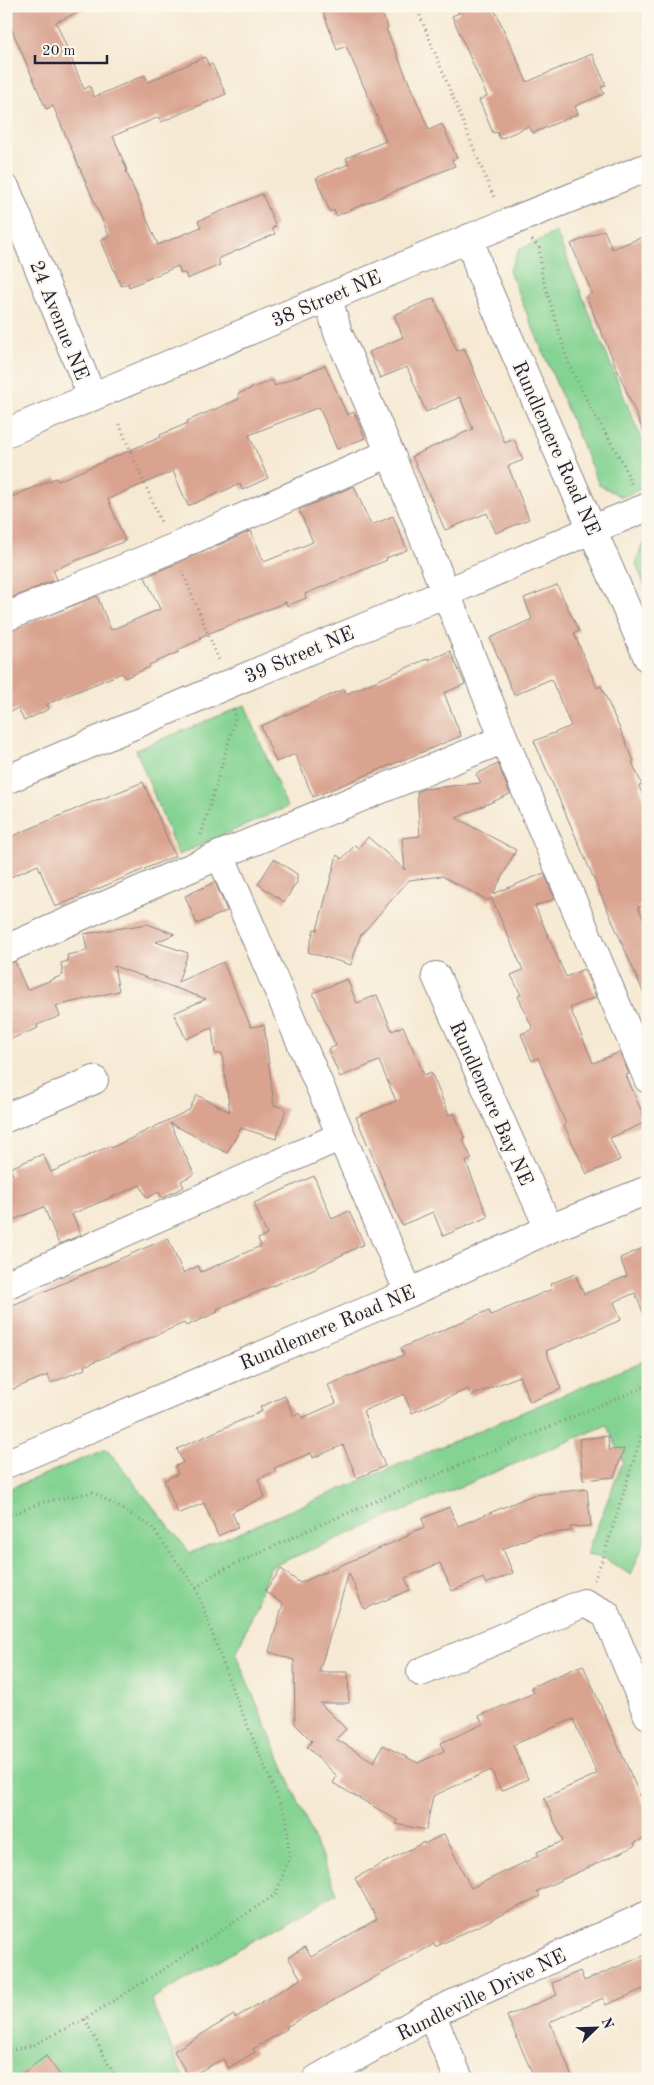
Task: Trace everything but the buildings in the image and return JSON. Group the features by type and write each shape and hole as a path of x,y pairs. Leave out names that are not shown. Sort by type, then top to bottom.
{"street":[{"name":"38 Street NE","path":"6,433 470,238 648,167"},
{"name":"24 Avenue NE","path":"6,189 92,396"},
{"name":"Rundlemere Road NE","path":"470,238 480,272 648,658"},
{"path":"328,298 338,333 390,453 504,739 648,1079"},
{"path":"6,617 173,548 390,453"},
{"name":"39 Street NE","path":"6,780 446,593 593,528 645,508"},
{"path":"6,949 220,855 504,739"},
{"path":"220,855 408,1292"},
{"name":"Rundlemere Bay NE","path":"436,976 549,1229"},
{"path":"6,1118 94,1080"},
{"path":"6,1286 341,1136"},
{"name":"Rundlemere Road NE","path":"6,1464 408,1292 549,1229 648,1190"},
{"path":"421,1672 584,1603 606,1614 648,1715"},
{"name":"Rundleville Drive NE","path":"317,2079 431,2014 648,1915"},
{"path":"431,2014 459,2079"}],"path":[{"path":"416,6 490,191 497,200"},
{"path":"532,239 539,247 542,276 569,364 591,409 623,463 645,508"},
{"path":"220,855 201,838 235,720 229,684"},
{"path":"196,1588 216,1572 322,1524 648,1385"},
{"path":"584,1603 604,1558 648,1414"},
{"path":"6,1517 40,1503 93,1492 152,1527 196,1588 233,1690 287,1820 289,1858 276,1894 172,1964 85,2019 33,2045 6,2052"},
{"path":"85,2019 116,2079"}],"green space":[{"path":"556,232 648,455 648,486 622,497 599,485 509,271 519,250"},
{"path":"648,542 648,593 636,564 642,545"},
{"path":"245,705 287,807 178,855 136,750"},
{"path":"648,1359 648,1533 631,1575 604,1558 586,1555 623,1461 607,1425 270,1567 236,1655 337,1893 151,1999 184,2079 59,2079 45,2061 13,2079 6,2079 6,1490 107,1449 190,1553"}]}
